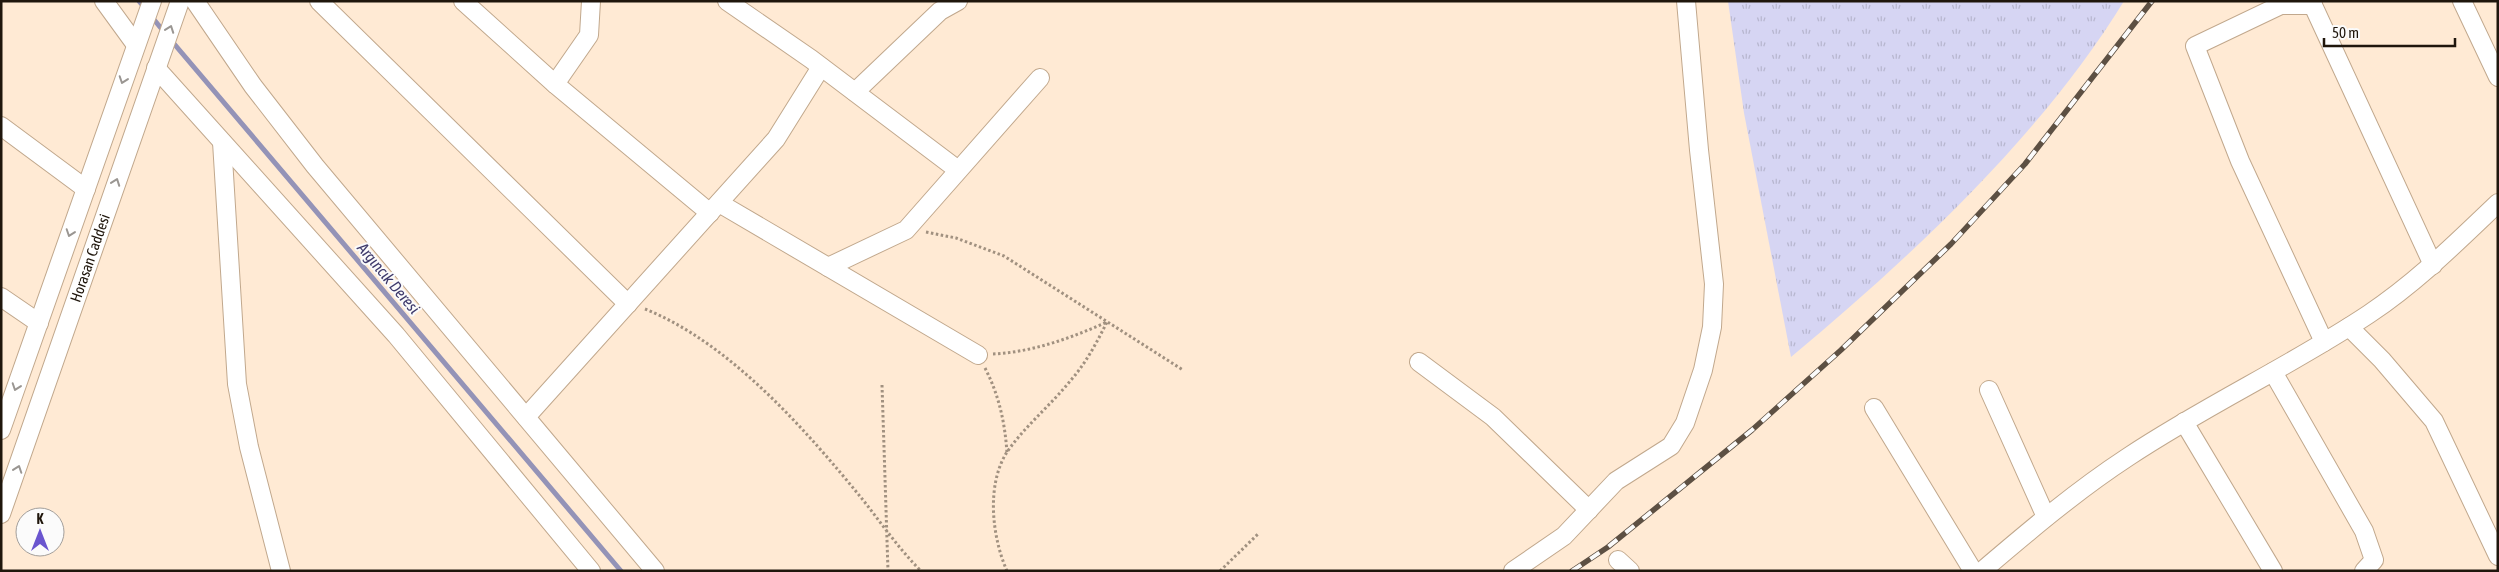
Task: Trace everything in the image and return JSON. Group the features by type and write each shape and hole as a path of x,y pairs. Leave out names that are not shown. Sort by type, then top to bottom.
{"street":[{"path":"104,1 136,45"},
{"name":"Horasan Caddesi","path":"1,430 152,1"},
{"name":"Horasan Caddesi","path":"1,514 180,1"},
{"path":"196,1 253,86 294,140 655,571"},
{"path":"319,1 628,304"},
{"path":"463,1 554,84 715,208 828,267 978,355"},
{"path":"554,84 589,35 591,1"},
{"path":"727,1 821,67 958,170"},
{"path":"855,92 940,11 958,1"},
{"path":"1513,571 1564,536 1616,481 1671,446 1692,407 1709,349 1714,284 1699,150 1686,1"},
{"path":"2462,1 2498,77"},
{"path":"2324,342 2240,161 2195,46 2281,5 2312,3 2433,265"},
{"path":"526,417 776,139 821,67"},
{"path":"156,68 396,335 591,571"},
{"path":"828,267 906,230 1040,78"},
{"path":"1,126 86,189"},
{"path":"222,142 237,384 249,447 281,571"},
{"path":"1982,571 2046,517 2129,456 2184,422 2349,327 2389,300 2433,265 2498,203"},
{"path":"1,298 39,322"},
{"path":"2349,327 2382,360 2434,421 2498,556"},
{"path":"1419,362 1493,417 1590,510"},
{"path":"2273,372 2364,531 2372,567"},
{"path":"1989,390 2046,517"},
{"path":"1874,408 1973,571"},
{"path":"2184,422 2273,571"}],"path":[{"path":"906,230 956,238 1004,256 1183,370"},
{"path":"628,304 661,316 688,331 753,382 836,468 887,533 921,571"},
{"path":"1007,571 998,552 993,525 998,476 1006,453 1005,427 1000,402 978,355 1038,347 1108,322"},
{"path":"1006,453 1072,380 1088,358 1108,322"},
{"path":"882,385 888,571"},
{"path":"1220,571 1259,533"}],"green space":[{"path":"1728,1 2124,1 2091,51 2054,99 1972,192 1882,278 1791,357 1744,113"}],"waterway":[{"name":"Argıncık Deresi","path":"139,1 146,9"},
{"name":"Argıncık Deresi","path":"151,16 165,33"},
{"name":"Argıncık Deresi","path":"170,39 621,571"}],"railway":[{"path":"1572,571 1608,547 1752,430 1841,350 1951,244 2025,164 2152,1"}]}
